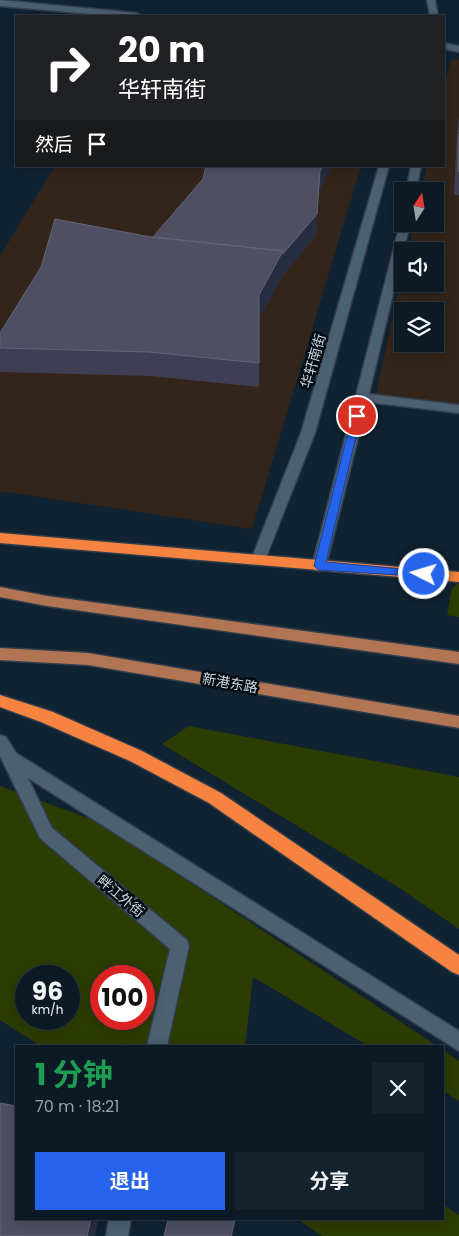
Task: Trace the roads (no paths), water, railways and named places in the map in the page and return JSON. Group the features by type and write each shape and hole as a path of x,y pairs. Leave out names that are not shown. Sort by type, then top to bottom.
{"highway":[{"path":"0,538 459,577"},
{"path":"0,701 47,717 136,756 215,798 459,966"}],"main road":[{"path":"0,592 48,601 459,658"},
{"name":"新港东路","path":"0,654 88,659 459,722"}],"street":[{"path":"431,0 434,15"},
{"path":"0,3 126,15"},
{"path":"445,46 459,49"},
{"name":"华轩南街","path":"258,560 308,433 384,167"},
{"path":"413,182 416,167"},
{"path":"319,566 402,232"},
{"path":"361,397 459,410"},
{"path":"0,742 10,758 459,1042"},
{"name":"畔江外街","path":"10,758 46,833 180,946 158,1045"},
{"path":"116,1236 120,1220"}]}
